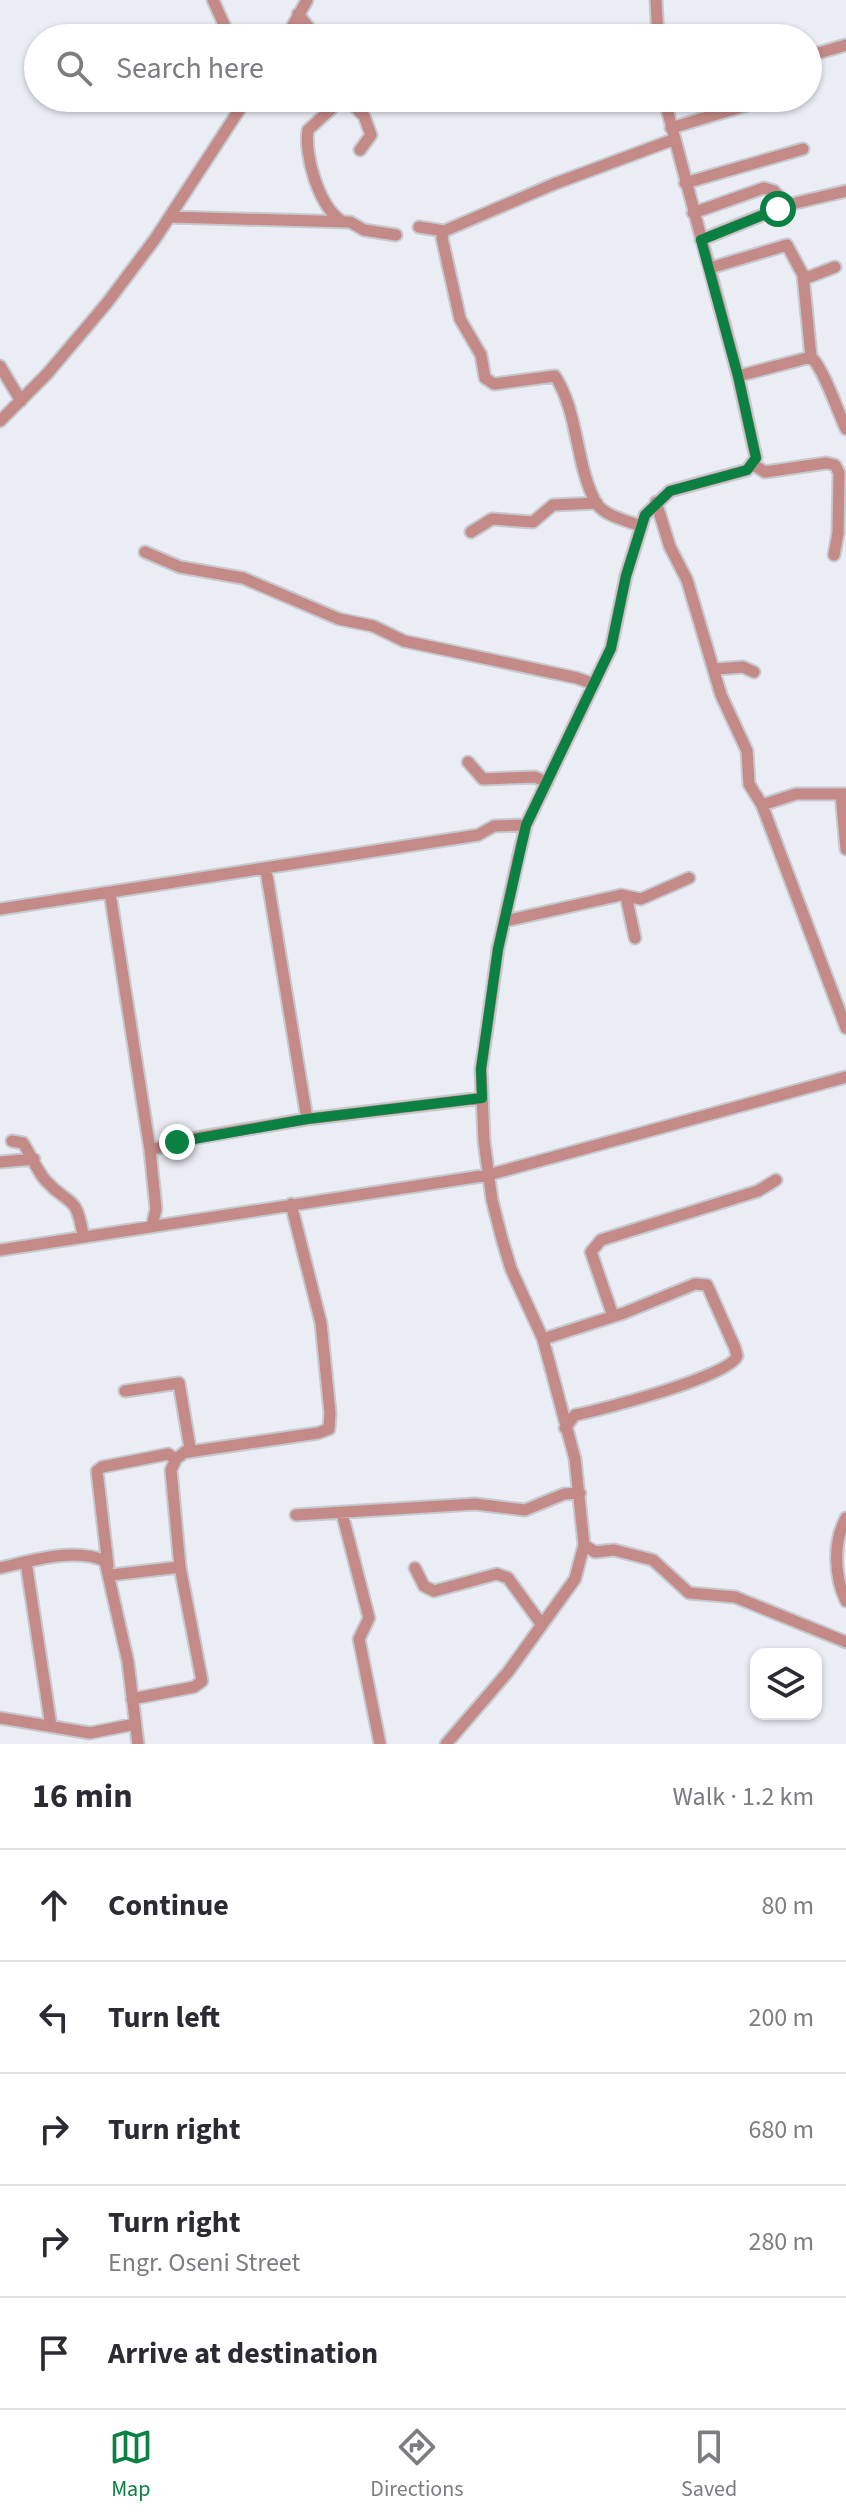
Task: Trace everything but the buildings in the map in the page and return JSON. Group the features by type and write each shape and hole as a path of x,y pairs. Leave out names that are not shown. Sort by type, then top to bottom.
{"street":[{"path":"213,0 224,24"},
{"path":"656,0 657,24"},
{"path":"293,24 303,4"},
{"path":"303,4 311,24"},
{"path":"822,52 846,45"},
{"path":"0,421 107,303 170,217 238,112"},
{"path":"328,112 308,130 306,141 320,196 330,212 343,222"},
{"path":"360,112 370,127 371,135 360,150"},
{"path":"446,1744 508,1672 575,1579 584,1545 580,1493 543,1339 511,1269 488,1175 482,1098 486,1035 505,921 526,825 611,648 641,526 656,502 670,491 747,470 752,464 756,445 668,112"},
{"path":"419,227 444,231 673,134 733,112"},
{"path":"685,183 803,149"},
{"path":"693,213 764,188 774,191 787,205"},
{"path":"701,240 787,205 846,191"},
{"path":"170,217 343,222 396,235"},
{"path":"444,231 442,238 460,319 481,355 485,378 494,384 555,376 565,395 583,468 597,503 608,514 641,526"},
{"path":"710,268 787,245 803,275 811,357 821,369 830,397 846,429"},
{"path":"803,275 809,277 835,267"},
{"path":"738,376 811,357"},
{"path":"0,366 21,401"},
{"path":"752,464 765,472 840,463 838,533 834,555"},
{"path":"837,499 846,512"},
{"path":"656,502 666,538 687,580 694,613 716,669 721,695 747,751 749,784 762,805 846,1028"},
{"path":"471,532 492,519 533,522 553,505 597,503"},
{"path":"145,552 180,567 243,578 339,619 373,626 404,641 594,684"},
{"path":"716,669 743,667 754,672"},
{"path":"468,762 483,779 535,777 547,782"},
{"path":"762,805 796,794 844,794 846,849"},
{"path":"0,909 468,837 494,826 526,825"},
{"path":"266,870 307,1119"},
{"path":"505,921 626,896 641,899 689,878"},
{"path":"110,893 150,1150 156,1209 152,1226"},
{"path":"626,896 635,938"},
{"path":"0,1250 488,1175 846,1077"},
{"path":"150,1150 195,1138 307,1119 482,1098"},
{"path":"12,1141 23,1143 43,1178 72,1200 78,1209 83,1235"},
{"path":"0,1162 34,1159"},
{"path":"613,1316 591,1252 601,1240 758,1191 776,1180"},
{"path":"132,1699 194,1687 202,1681 180,1567 171,1470 176,1459 188,1452 329,1429 321,1323 291,1204"},
{"path":"543,1339 695,1284 707,1285 735,1348 735,1362 693,1381 575,1415 565,1428"},
{"path":"125,1391 179,1383 188,1452"},
{"path":"138,1744 109,1571 97,1471 102,1467 168,1454 176,1459"},
{"path":"296,1515 475,1504 525,1510 564,1494 580,1493"},
{"path":"342,1513 369,1618 359,1639 380,1744"},
{"path":"846,1518 837,1535 839,1585 846,1601"},
{"path":"584,1545 595,1552 614,1550 653,1560 689,1593 735,1597 846,1642"},
{"path":"0,1568 79,1556 99,1559 109,1571"},
{"path":"26,1562 51,1726"},
{"path":"109,1571 180,1567"},
{"path":"415,1568 424,1586 434,1591 497,1574 508,1578 542,1625"},
{"path":"0,1718 90,1733 135,1724"}],"route":[{"path":"177,1142 307,1119 482,1098 481,1069 498,949 526,825 611,648 626,576 645,515 670,491 747,470 756,458 756,445 701,240 778,209"}]}
